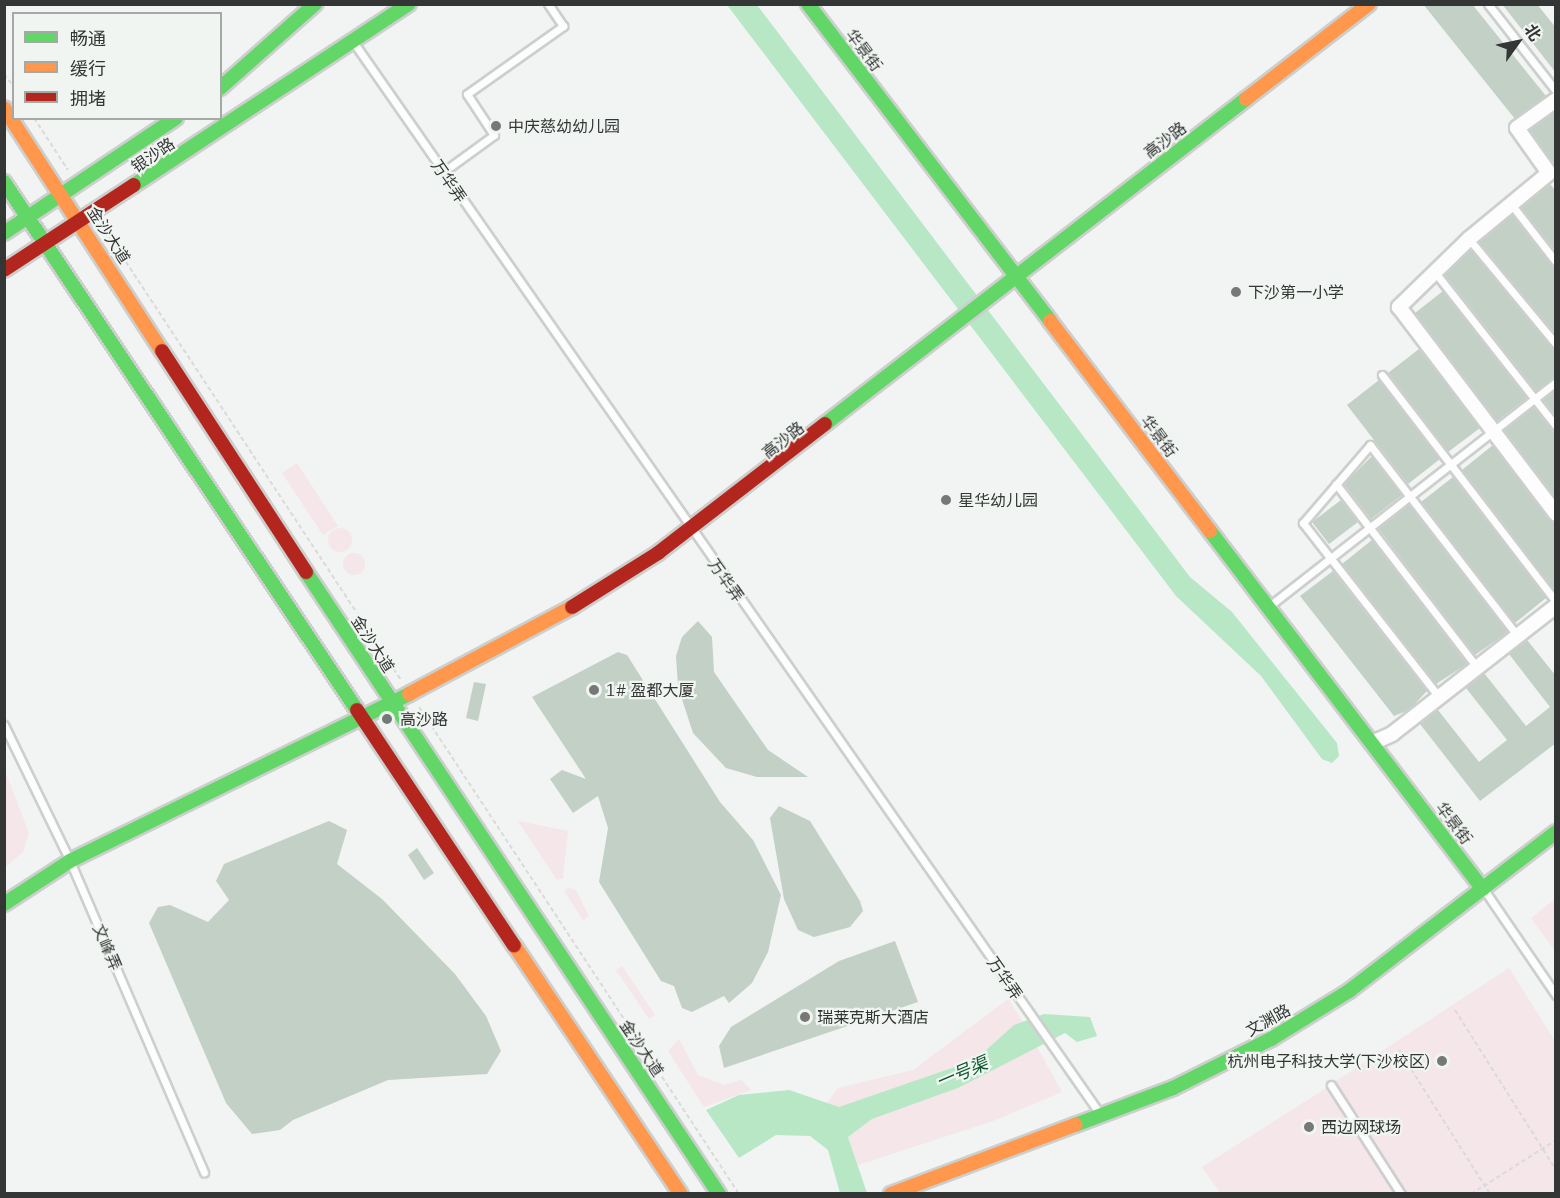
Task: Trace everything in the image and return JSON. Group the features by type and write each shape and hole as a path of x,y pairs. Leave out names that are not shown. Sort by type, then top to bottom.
{"street":[{"path":"222,86 315,4"},
{"name":"银沙路","path":"4,270 46,242 82,223 409,4"},
{"name":"华景街","path":"808,4 1483,889"},
{"name":"高沙路","path":"4,904 70,861 365,717 389,700 594,595 690,529 1369,4"},
{"path":"1556,100 1517,128 1552,177 1511,204 1469,239 1399,307 1556,514"},
{"name":"金沙大道","path":"4,108 82,223 389,700 719,1194"},
{"name":"银沙路","path":"4,233 173,120"},
{"path":"4,182 365,717 681,1194"},
{"path":"1372,743 1478,668 1556,604"},
{"name":"文渊路","path":"891,1194 1101,1116 1271,1039 1350,991 1556,832"}],"lane":[{"path":"443,172 494,135 466,94 563,26 548,4"},
{"path":"1488,4 1556,91"},
{"name":"万华弄","path":"354,43 690,529 1101,1116"},
{"path":"1511,204 1556,262"},
{"path":"1469,239 1556,344"},
{"path":"1434,271 1556,426"},
{"path":"1382,375 1452,463 1556,604"},
{"path":"1268,607 1556,382"},
{"path":"1439,697 1303,523 1370,445 1517,635"},
{"path":"1336,484 1478,668"},
{"name":"文峰弄","path":"4,725 70,861 204,1172"},
{"path":"1483,889 1556,995"},
{"path":"1331,1085 1401,1194"}],"path":[{"path":"35,120 77,184"},
{"path":"95,214 740,1194"},
{"path":"4,805 4,821"},
{"path":"1455,1010 1556,1170"},
{"path":"1399,1050 1490,1194"},
{"path":"1471,1194 1556,1140"}],"shaded area":[{"path":"297,463 338,526 323,535 282,473"},
{"path":"340,528 345,529 351,535 351,545 345,551 340,552 335,551 329,545 328,540 329,535 335,529"},
{"path":"354,553 362,556 365,564 362,572 354,575 346,572 343,564 346,556"},
{"path":"5,771 29,833 23,852 5,867"},
{"path":"518,821 568,831 563,878 557,880"},
{"path":"569,888 576,890 589,916 583,920 564,891"},
{"path":"1555,899 1555,951 1531,918"},
{"path":"622,966 655,1015 649,1019 616,970"},
{"path":"1509,968 1555,1041 1555,1193 1404,1193 1333,1083"},
{"path":"1008,999 1023,1022 975,1060 839,1108 827,1103 838,1088 913,1070"},
{"path":"679,1039 698,1075 724,1085 741,1080 751,1090 704,1107 668,1051"},
{"path":"1036,1045 1062,1092 993,1121 858,1165 848,1137 872,1119 958,1088"},
{"name":"西边网球场","path":"1328,1087 1397,1193 1220,1193 1202,1167"}],"water":[{"path":"727,5 757,5 1190,577 1232,612 1337,743 1339,756 1332,763 1322,759 1261,676 1176,596"},
{"name":"一号渠","path":"1044,1014 1090,1017 1097,1036 1077,1042 1065,1033 958,1088 872,1119 848,1137 867,1193 840,1193 828,1150 810,1136 776,1135 739,1158 706,1110 739,1095 789,1090 839,1107 975,1060 1014,1025"}],"building":[{"path":"1423,4 1472,4 1546,96 1515,119"},
{"path":"1502,4 1537,4 1556,28 1556,73"},
{"path":"1556,111 1556,167 1530,130"},
{"path":"1550,184 1556,191 1556,252 1521,208"},
{"path":"1512,215 1556,267 1556,335 1479,242"},
{"path":"1471,250 1556,349 1556,376 1536,391 1445,275"},
{"path":"1443,291 1527,398 1497,421 1415,313"},
{"path":"1419,349 1480,428 1448,452 1388,373"},
{"path":"1379,380 1440,459 1408,484 1347,405"},
{"path":"1556,390 1556,416 1542,400"},
{"path":"1534,407 1556,431 1556,498 1504,430"},
{"path":"1493,445 1556,523 1555,591 1462,470"},
{"path":"1372,456 1402,495 1371,519 1344,484"},
{"path":"1453,477 1546,598 1515,623 1421,502"},
{"path":"1341,500 1358,522 1329,544 1312,522"},
{"path":"1409,504 1508,632 1475,655 1378,528"},
{"path":"1372,540 1467,664 1436,684 1342,564"},
{"path":"1333,571 1427,691 1409,710 1394,716 1300,596"},
{"path":"698,621 712,637 714,672 768,750 808,777 757,777 726,768 693,733 678,687 676,656 682,637"},
{"path":"1527,640 1556,676 1556,743 1480,801 1420,724 1438,710 1479,762 1507,740 1466,688 1484,673 1526,726 1550,707 1509,654"},
{"path":"618,652 627,655 720,802 753,840 781,895 768,952 752,983 729,1003 724,996 692,1012 682,1008 674,986 661,981 599,882 608,828 598,796 573,813 550,779 562,770 586,779 532,697"},
{"path":"474,682 486,684 478,721 466,718"},
{"path":"779,806 810,821 860,901 863,911 850,927 814,937 798,930 784,899 770,818"},
{"path":"329,821 347,830 337,864 382,899 455,974 486,1016 501,1051 487,1074 388,1080 293,1120 280,1130 252,1134 226,1103 149,923 158,907 170,905 208,922 229,900 216,881 224,864"},
{"path":"417,848 434,873 424,880 408,855"},
{"path":"895,941 918,1002 724,1068 719,1046 731,1027 839,961"}],"traffic: fast":[{"path":"222,86 315,4"},
{"path":"134,185 409,4"},
{"path":"808,4 1050,321"},
{"path":"825,424 1246,99"},
{"path":"4,233 173,120"},
{"path":"4,182 357,710"},
{"path":"1210,531 1483,889"},
{"path":"306,572 719,1194"},
{"path":"4,904 70,861 409,694"},
{"path":"1075,1125 1173,1088 1271,1039 1349,991 1556,832"}],"traffic: slow":[{"path":"1246,99 1369,4"},
{"path":"4,108 162,351"},
{"path":"1050,321 1210,531"},
{"path":"409,694 572,607"},
{"path":"514,945 681,1194"},
{"path":"891,1194 1075,1125"}],"traffic: jam":[{"path":"4,270 134,185"},
{"path":"162,351 306,572"},
{"path":"572,607 658,553 825,424"},
{"path":"357,710 514,945"}],"place":[{"name":"中庆慈幼幼儿园","path":"496,126"},
{"name":"下沙第一小学","path":"1236,292"},
{"name":"星华幼儿园","path":"946,500"},
{"name":"1# 盈都大厦","path":"594,690"},
{"name":"高沙路","path":"387,719"},
{"name":"瑞莱克斯大酒店","path":"805,1017"},
{"name":"杭州电子科技大学(下沙校区)","path":"1442,1061"},
{"name":"西边网球场","path":"1309,1127"}]}
